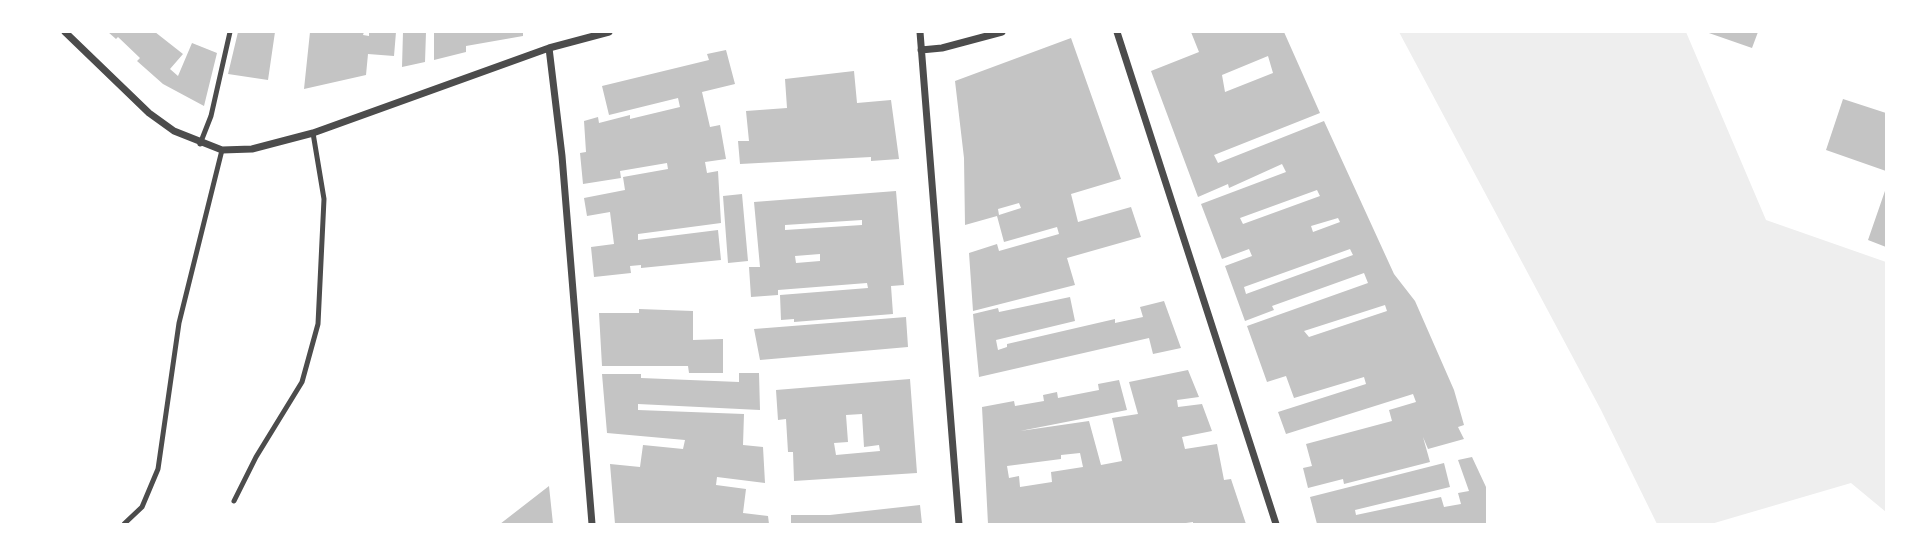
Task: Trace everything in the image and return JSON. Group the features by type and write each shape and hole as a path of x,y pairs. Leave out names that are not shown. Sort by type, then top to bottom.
{"street":[{"path":"65,32 149,113 174,131 200,144 222,150 252,149 313,133 549,48 609,32"},
{"path":"920,32 959,524"},
{"path":"921,50 942,48 1002,32"},
{"path":"1117,32 1276,524"},
{"path":"549,48 562,156 593,524"}],"lane":[{"path":"200,144 211,116 230,32"},
{"path":"234,501 256,457 302,382 318,324 324,199 313,133"},
{"path":"124,524 142,507 158,469 179,323 222,150"}],"shaded area":[{"path":"1399,32 1686,32 1766,220 1886,262 1886,512 1851,483 1711,524 1657,524 1601,410"}],"building":[{"path":"108,32 155,32 183,54 170,69 178,76 192,43 217,53 204,106 163,84 137,61 140,58 118,37 116,39"},
{"path":"238,32 275,32 268,80 228,74"},
{"path":"310,32 364,32 363,35 369,36 369,32 396,32 394,56 368,54 366,75 304,89"},
{"path":"403,32 426,32 425,62 402,67"},
{"path":"434,32 523,32 523,36 466,46 466,52 434,60"},
{"path":"1191,32 1284,32 1320,113 1214,155 1218,163 1324,121 1394,274 1415,301 1454,390 1464,425 1458,427 1464,439 1428,449 1423,437 1430,462 1344,484 1343,479 1308,488 1303,468 1312,466 1306,444 1392,421 1389,410 1416,402 1413,394 1286,434 1278,412 1366,384 1364,377 1294,398 1286,376 1267,382 1247,326 1368,283 1364,273 1272,306 1274,310 1245,321 1225,266 1252,256 1249,249 1222,259 1201,204 1286,172 1282,164 1229,188 1228,184 1198,197 1151,71 1199,52","holes":["1268,56 1273,73 1225,92 1222,75","1317,190 1320,196 1243,224 1240,218","1338,218 1340,222 1313,232 1311,226","1350,249 1353,255 1246,294 1244,287","1385,305 1387,311 1309,337 1304,331"]},
{"path":"1706,32 1758,32 1752,48"},
{"path":"1071,38 1121,179 1071,194 1078,222 1131,207 1141,237 1067,258 1075,285 973,311 969,253 997,244 999,251 1059,234 1057,227 1004,242 997,216 965,225 964,158 955,81","holes":["1019,203 1021,208 999,215 998,209"]},
{"path":"726,50 735,84 702,92 710,127 720,125 726,159 705,162 707,173 718,171 721,223 638,234 638,240 718,230 721,260 641,268 641,265 630,266 631,273 594,277 591,247 614,244 610,212 587,216 584,198 625,190 623,177 668,169 667,163 620,171 621,178 583,184 580,153 586,152 584,121 598,117 599,123 630,115 630,119 680,107 678,98 609,115 602,86 709,60 707,54"},
{"path":"854,71 857,103 891,100 899,159 871,161 871,157 740,164 738,141 749,141 746,111 787,108 785,79"},
{"path":"1843,99 1886,113 1886,171 1826,150"},
{"path":"1886,188 1886,247 1868,240"},
{"path":"896,191 904,285 891,286 893,314 794,322 794,319 781,320 780,295 868,288 867,283 778,290 778,295 751,297 749,267 760,267 754,202","holes":["862,220 862,225 785,230 785,225","820,254 820,261 796,263 795,256"]},
{"path":"742,194 748,261 728,263 723,196"},
{"path":"1070,297 1075,321 996,340 998,350 1007,347 1007,344 1115,319 1115,323 1143,317 1140,307 1164,301 1181,348 1153,354 1149,338 979,377 973,314 998,308 999,312"},
{"path":"639,309 693,311 693,340 723,339 723,373 689,373 688,366 602,366 599,313 639,313"},
{"path":"906,317 908,347 760,360 754,329"},
{"path":"1188,370 1199,397 1177,400 1178,407 1202,404 1212,431 1182,437 1185,449 1217,444 1224,480 1231,479 1246,524 988,524 982,407 1014,401 1015,406 1044,401 1043,395 1057,392 1058,398 1099,390 1098,384 1119,380 1127,410 1020,431 1089,421 1101,465 1122,461 1112,418 1138,414 1129,382","holes":["1080,453 1083,467 1051,472 1052,482 1020,487 1019,476 1009,478 1007,466 1061,459 1061,455"]},
{"path":"739,373 759,373 760,410 638,404 638,410 744,414 743,445 763,447 765,483 717,477 716,485 746,489 743,513 768,516 769,524 615,524 610,464 640,467 643,445 683,449 685,440 607,433 602,374 641,374 641,378 739,382"},
{"path":"910,379 917,473 794,481 793,452 788,452 786,419 778,420 776,390","holes":["862,414 864,447 879,445 880,451 836,455 834,443 848,442 846,415"]},
{"path":"1472,457 1486,487 1486,524 1317,524 1310,497 1444,463 1450,487 1355,510 1356,515 1441,497 1444,507 1461,504 1458,493 1469,491 1458,460"},
{"path":"549,486 553,524 500,524"},
{"path":"920,505 922,524 791,524 791,515 830,515"}]}
